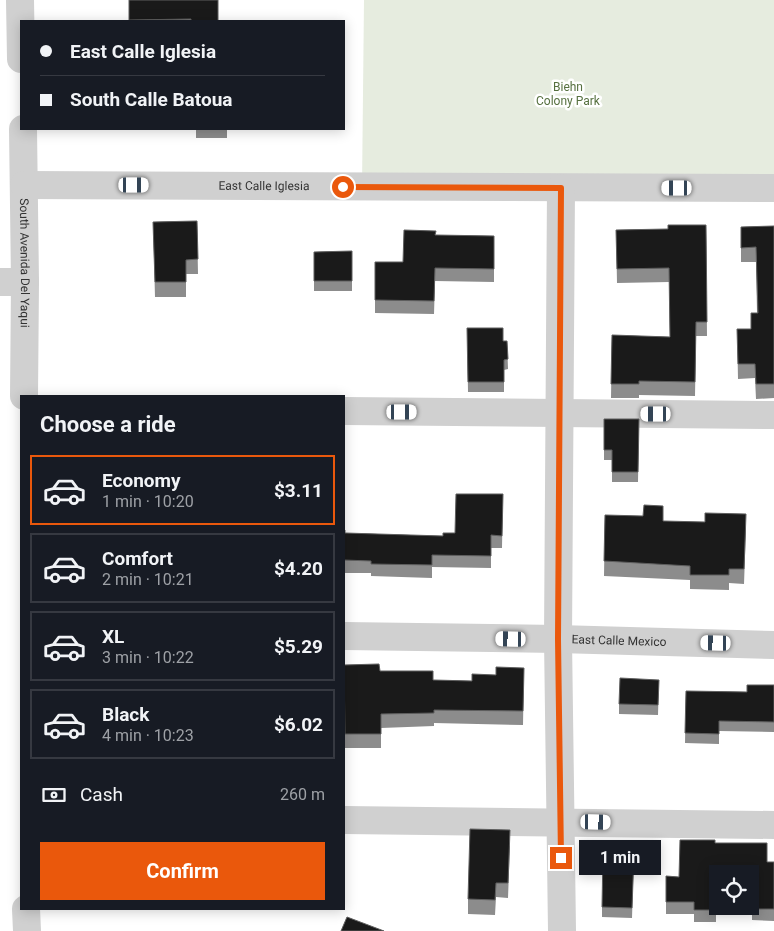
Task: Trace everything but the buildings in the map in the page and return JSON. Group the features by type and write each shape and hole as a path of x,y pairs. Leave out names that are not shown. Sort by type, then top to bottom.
{"street":[{"path":"20,0 20,20"},
{"name":"South Avenida Del Yaqui","path":"23,130 24,185 13,282 24,395"},
{"name":"East Calle Iglesia","path":"24,185 774,188"},
{"path":"561,188 558,639 562,931"},
{"path":"345,411 774,415"},
{"name":"East Calle Mexico","path":"345,636 774,645"},
{"path":"345,820 774,825"},
{"path":"26,910 27,931"}],"green space":[{"name":"Biehn Colony Park","path":"364,0 774,0 774,188 362,187"}],"route":[{"path":"343,187 561,188 558,639 561,858"}]}
